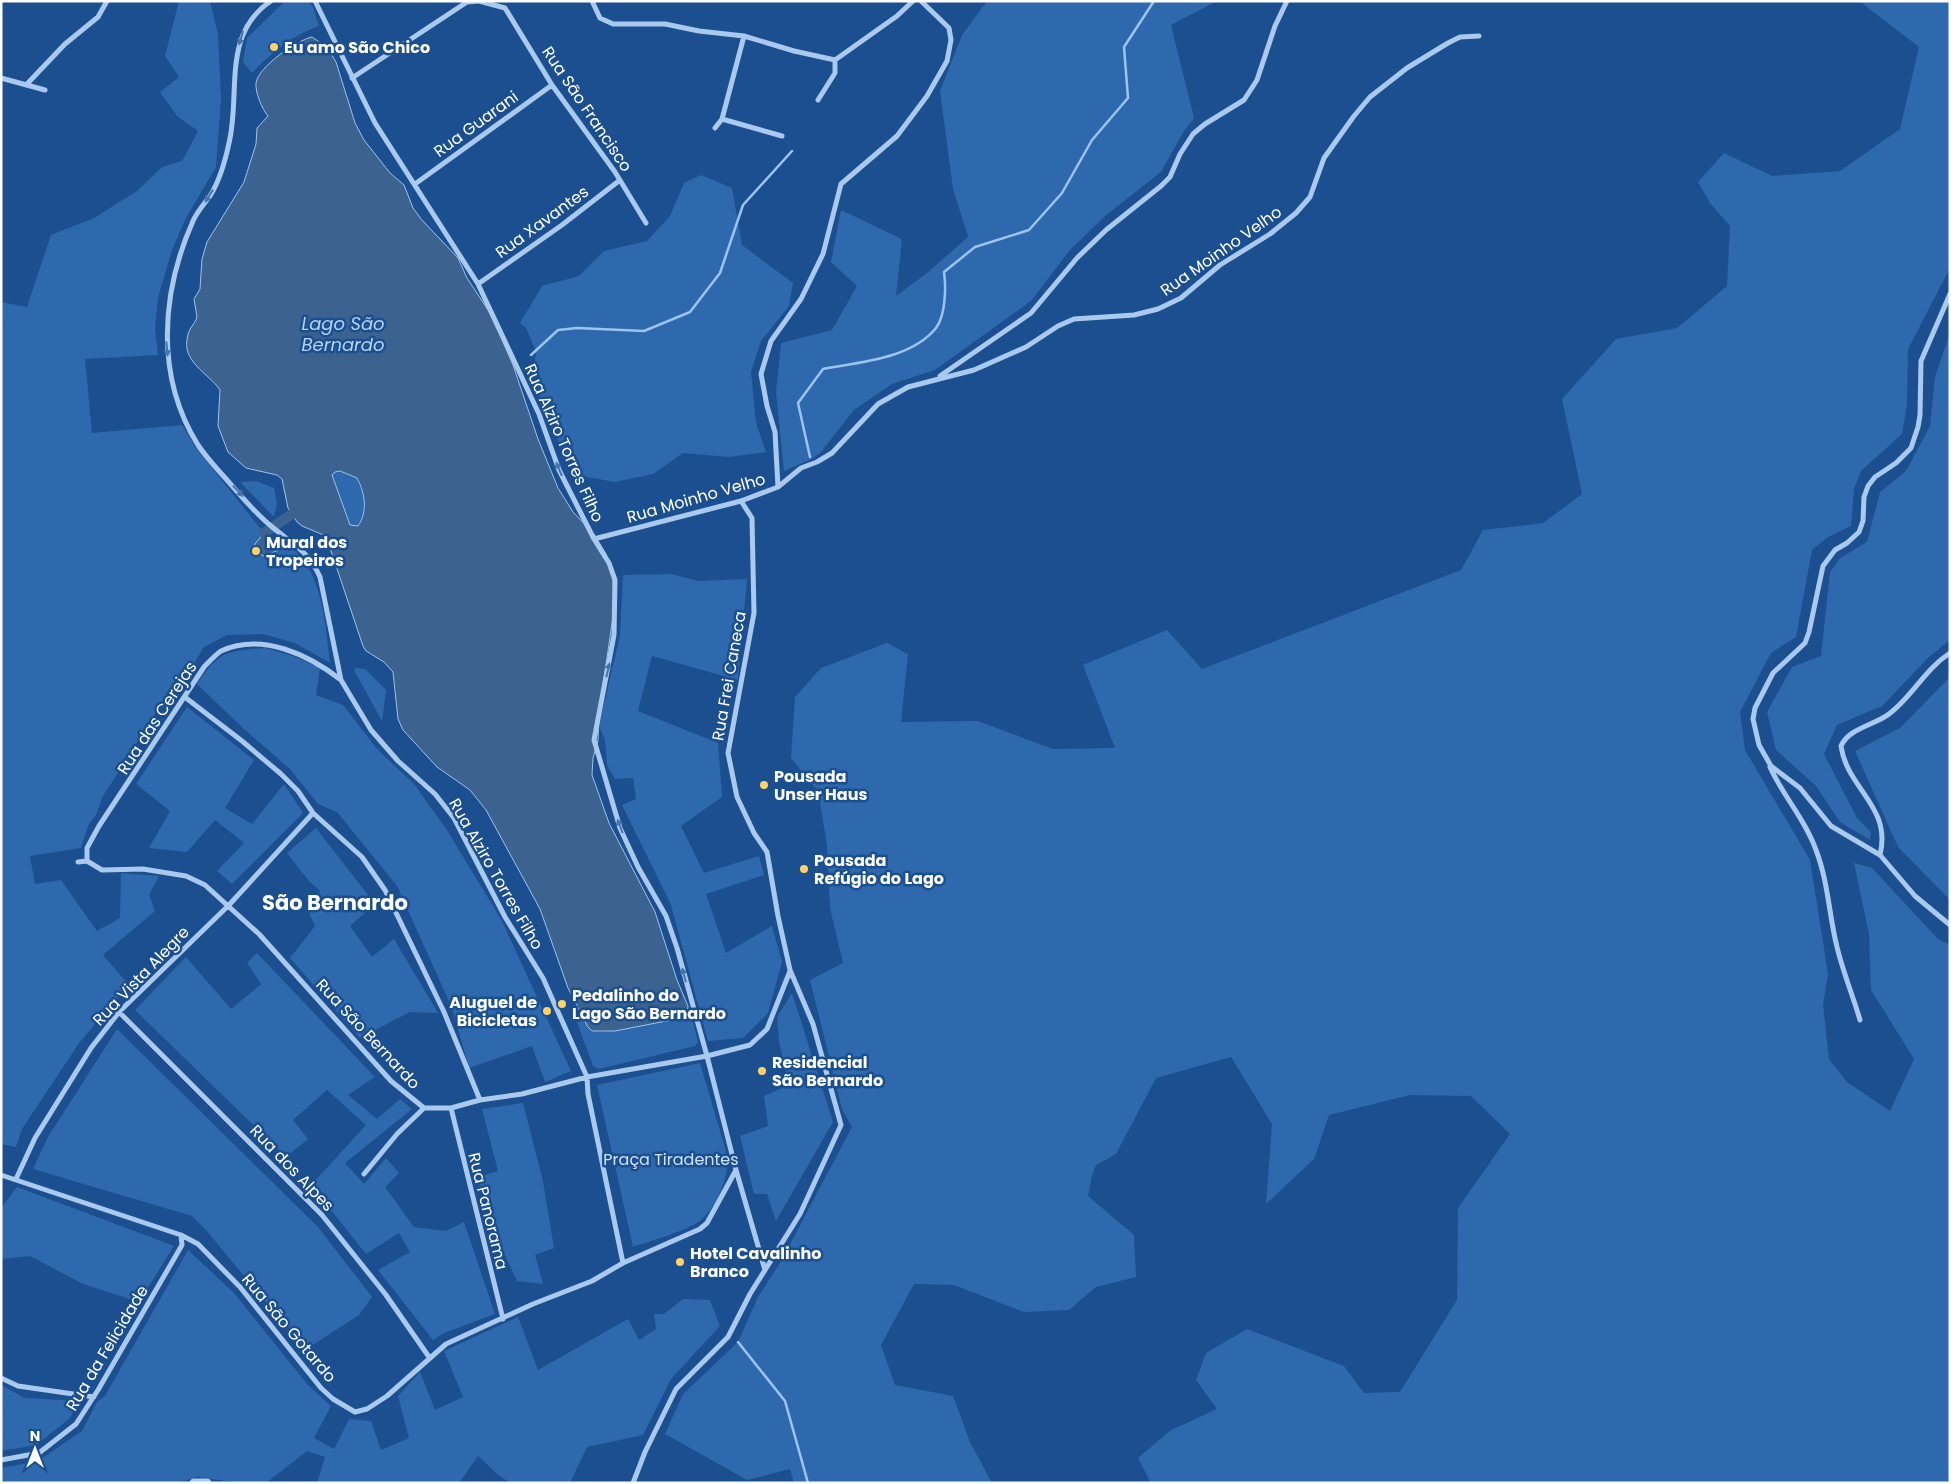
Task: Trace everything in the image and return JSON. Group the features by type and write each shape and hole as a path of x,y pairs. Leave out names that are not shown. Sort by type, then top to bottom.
{"street":[{"path":"26,85 65,44 98,17 108,1"},
{"name":"Rua Alziro Torres Filho","path":"271,1 265,3 242,32 236,58 230,140 222,173 194,219 180,256 169,304 166,334 171,383 178,403 199,447 262,518 301,548 314,562 320,577 340,680 371,730 398,761 435,794 454,818 505,917 543,978 587,1077 588,1094 623,1263"},
{"name":"Rua Alziro Torres Filho","path":"315,1 375,123 478,284 539,414 559,470 594,539 609,563 615,580 614,634 594,740 620,828 638,867 666,916 707,1056 736,1170 765,1270"},
{"name":"Rua São Francisco","path":"352,78 467,2 479,1 505,8 552,84 620,180 646,223"},
{"path":"592,1 600,18 613,24 665,24 699,31 744,36 794,51 835,60 897,16 914,1"},
{"path":"778,487 775,432 767,406 762,374 771,341 801,299 823,254 841,184 896,136 927,96 947,61 951,40 949,28 921,1"},
{"path":"937,378 1031,313 1077,258 1166,181 1193,134 1205,124 1244,100 1257,80 1275,26 1287,1"},
{"path":"715,128 722,119 744,36"},
{"name":"Rua Moinho Velho","path":"594,539 741,501 778,487 801,468 817,462 832,453 878,404 890,396 937,378 961,375 983,366 1026,347 1058,326 1074,319 1134,315 1158,309 1180,298 1220,265 1270,234 1296,213 1310,197 1328,153 1370,97 1407,68 1448,43 1460,37 1479,36"},
{"path":"818,100 835,73 835,60"},
{"path":"1,78 45,90"},
{"name":"Rua Guarani","path":"415,184 552,84"},
{"path":"722,119 782,136"},
{"name":"Rua Xavantes","path":"478,284 562,226 620,180"},
{"path":"1860,1020 1837,948 1827,887 1816,849 1799,812 1781,789 1759,745 1753,724 1755,708 1777,667 1794,655 1804,643 1811,624 1823,566 1834,550 1847,544 1858,532 1863,521 1864,497 1868,486 1874,477 1905,456 1911,448 1920,415 1921,361 1950,294"},
{"name":"Rua Frei Caneca","path":"634,1483 645,1452 676,1389 728,1337 750,1294 800,1214 841,1125 813,1024 790,970 767,852 754,832 738,798 728,753 754,613 752,518 741,501"},
{"name":"Rua das Cerejas","path":"87,861 87,848 96,832 186,698 204,667 220,652 238,646 265,645 295,652 321,664 340,680"},
{"path":"1880,855 1883,838 1878,814 1863,794 1842,755 1841,746 1850,734 1891,713 1926,673 1950,653"},
{"path":"186,698 281,774 298,791 313,814 362,857 385,890 444,1012 480,1100"},
{"path":"1768,762 1806,794 1831,826 1880,855 1891,865 1915,896 1950,925"},
{"name":"Rua Vista Alegre","path":"16,1179 35,1138 91,1048 119,1012 228,905 313,814"},
{"name":"Rua São Bernardo","path":"78,862 87,861 102,870 143,869 186,876 205,885 264,939 391,1081 424,1108 451,1108 480,1100 522,1094 587,1077 707,1056 750,1045 767,1030 790,970"},
{"name":"Rua dos Alpes","path":"119,1012 322,1215 386,1295 429,1357"},
{"path":"364,1174 397,1134 424,1108"},
{"name":"Rua Panorama","path":"451,1108 477,1222 503,1319"},
{"name":"Rua São Gotardo","path":"1,1175 181,1235 198,1244 240,1286 321,1388 348,1409 355,1412 379,1402 446,1344 532,1304 592,1281 623,1263 707,1224 736,1170"},
{"name":"Rua da Felicidade","path":"1,1460 39,1453 76,1424 94,1397 182,1244 181,1235"},
{"path":"1,1378 18,1386 94,1397"},
{"path":"194,1483 207,1483"}],"green space":[{"path":"179,1 210,1 218,34 221,99 216,167 186,218 172,250 158,298 155,329 158,355 85,359 92,433 182,425 196,448 264,533 255,544 263,556 279,550 286,543 308,567 315,581 324,614 330,663 295,643 263,634 227,635 204,647 193,665 175,682 102,798 96,815 88,826 81,848 30,856 35,884 61,880 97,931 120,918 121,873 159,876 149,895 155,911 103,955 129,985 79,1043 22,1129 16,1147 1,1144 1,302 27,307 51,235 94,218 137,191 162,167 182,161 198,131 177,116 160,92 179,77 165,56"},
{"path":"285,1 308,1 313,7 319,26 283,45 252,73 243,62 247,38"},
{"path":"987,1 1217,1 1171,25 1194,118 1184,131 1161,172 1105,216 1070,250 1031,301 935,370 892,384 854,410 821,452 812,459 784,471 776,392 781,343 832,330 857,286 831,262 841,210 902,239 896,296 927,273 968,237 953,189 940,91 962,35"},
{"path":"1859,1 1950,1 1950,268 1908,349 1907,404 1902,434 1861,471 1854,489 1851,526 1828,537 1812,550 1796,637 1771,653 1740,712 1745,750 1810,860 1828,974 1823,1005 1829,1059 1847,1082 1890,1111 1914,1059 1871,990 1869,934 1854,863 1872,868 1938,939 1950,945 1950,1483 1151,1483 1138,1458 1171,1430 1217,1409 1196,1380 1206,1353 1247,1329 1344,1366 1364,1393 1400,1392 1457,1300 1458,1208 1510,1134 1471,1096 1410,1095 1329,1115 1314,1159 1266,1204 1272,1124 1231,1057 1156,1078 1116,1154 1096,1165 1088,1196 1134,1235 1136,1277 1096,1287 1069,1310 1024,1312 954,1285 914,1284 881,1345 895,1385 953,1396 970,1442 992,1483 794,1483 790,1469 747,1480 665,1434 683,1394 738,1342 758,1297 780,1263 852,1127 842,1109 810,980 843,963 830,908 827,845 818,791 791,758 795,697 821,668 887,643 908,654 901,722 978,721 1053,749 1115,748 1083,665 1167,630 1202,669 1461,570 1483,530 1543,523 1582,494 1562,399 1616,339 1677,328 1727,286 1730,226 1710,203 1698,182 1724,153 1772,176 1840,171 1900,129 1919,47"},
{"path":"701,175 732,188 742,245 793,283 789,306 761,341 751,372 756,423 766,452 729,457 683,453 653,474 615,482 587,477 570,467 546,414 533,379 536,351 526,328 520,323 542,286 579,276 604,251 647,241 670,216 684,183"},
{"path":"1950,333 1950,640 1929,657 1882,706 1837,725 1824,754 1857,818 1871,832 1870,840 1840,822 1816,786 1776,750 1767,712 1792,667 1821,656 1830,572 1840,558 1867,542 1880,492 1906,471 1930,426 1935,377"},
{"path":"340,471 357,478 364,498 365,517 358,526 350,525 332,475"},
{"path":"256,481 274,488 277,503 274,517 240,482"},
{"path":"671,574 698,581 747,579 738,680 652,656 638,711 718,743 722,797 681,826 704,873 759,856 764,875 706,894 726,953 772,926 782,962 768,1013 743,1038 708,1041 671,905 622,805 636,799 633,778 615,779 607,765 605,740 599,726 620,635 623,575"},
{"path":"265,648 293,656 320,668 316,695 343,705 378,750 414,784 447,830 502,921 571,1071 545,1082 532,1046 469,1068 452,1008 397,886 337,812 318,804 290,769 245,730 197,684 211,665 225,655 241,650"},
{"path":"355,668 365,669 386,690 382,721 355,672"},
{"path":"1950,677 1950,900 1898,847 1855,751 1900,728"},
{"path":"187,707 254,760 225,808 252,824 284,784 303,813 232,884 217,871 244,843 215,820 187,852 149,848 170,811 136,784"},
{"path":"316,828 375,904 350,926 372,957 394,939 438,1013 410,1012 360,1038 290,958 315,926 309,913 320,891 308,880 287,853"},
{"path":"257,953 375,1077 348,1095 377,1119 400,1099 412,1109 345,1163 364,1184 386,1158 399,1173 385,1187 414,1227 446,1231 464,1222 495,1314 444,1333 433,1340 378,1270 410,1252 399,1233 366,1254 311,1185 366,1125 327,1090 293,1120 308,1139 286,1157 135,1010 186,957 231,1009 261,984 247,963"},
{"path":"792,993 833,1122 776,1221 767,1194 754,1194 740,1136 768,1126 764,1096 789,1085 779,1042 777,1017"},
{"path":"691,1013 698,1042 695,1046 599,1069 593,1066 577,1022 586,1018 601,1032 658,1023 678,1015"},
{"path":"117,1029 318,1227 372,1297 359,1315 305,1350 206,1230 192,1216 33,1169 48,1137"},
{"name":"Praça Tiradentes","path":"700,1063 728,1158 724,1183 717,1200 701,1220 678,1232 633,1247 597,1085"},
{"path":"523,1103 543,1181 554,1248 535,1255 543,1284 517,1281 486,1215 477,1177 498,1171 482,1109"},
{"path":"17,1187 174,1246 139,1302 83,1284 30,1256 1,1259 1,1208"},
{"path":"188,1250 234,1293 308,1385 331,1406 314,1438 334,1449 349,1419 371,1421 381,1450 409,1438 398,1396 420,1372 435,1410 463,1397 444,1351 518,1317 538,1370 628,1319 639,1340 656,1329 654,1314 664,1314 683,1299 710,1300 720,1326 671,1379 643,1435 587,1447 570,1483 510,1483 497,1474 478,1456 459,1483 317,1483 325,1457 307,1451 266,1483 240,1483 198,1477 178,1483 1,1483 1,1468 38,1461 82,1431 97,1402 105,1396"},
{"path":"1,1385 25,1398 80,1401 69,1419 36,1445 1,1451"}],"water":[{"name":"Lago São Bernardo","path":"312,37 327,47 336,62 355,123 364,140 390,173 404,185 413,208 421,219 458,258 467,278 492,316 513,365 538,439 558,488 573,512 594,534 606,554 613,580 614,610 592,775 609,823 655,912 677,980 688,1006 687,1017 615,1031 592,1031 588,1027 568,988 540,909 486,810 470,790 437,767 403,730 398,719 393,672 384,662 366,651 363,646 326,536 297,522 288,508 282,479 277,475 246,468 228,452 218,426 220,390 197,366 188,353 189,333 197,317 194,299 200,289 202,259 207,242 244,182 256,144 257,128 268,116 261,105 257,91 256,83 258,77 263,69 279,55 305,39","holes":["340,471 357,478 364,502 363,515 358,526 350,525 332,475"]},
{"path":"264,533 279,550 263,556 256,551 255,544"}],"waterway":[{"path":"810,457 798,403 823,369 884,358 899,353 925,338 936,328 942,316 945,292 944,272 975,247 1029,230 1062,193 1092,140 1128,98 1124,47 1154,1"},
{"path":"531,355 558,330 577,328 644,331 690,312 720,273 743,205 792,151"},
{"path":"264,533 292,514"},
{"path":"738,1342 785,1401 808,1483"}],"place":[{"name":"Eu amo São Chico","path":"274,47"},
{"name":"Mural dos Tropeiros","path":"256,551"},
{"name":"Pousada Unser Haus","path":"764,785"},
{"name":"Pousada Refúgio do Lago","path":"804,869"},
{"name":"Pedalinho do Lago São Bernardo","path":"562,1004"},
{"name":"Aluguel de Bicicletas","path":"547,1011"},
{"name":"Residencial São Bernardo","path":"762,1071"},
{"name":"Hotel Cavalinho Branco","path":"680,1262"}],"district":[{"name":"São Bernardo","path":"335,902"}]}
